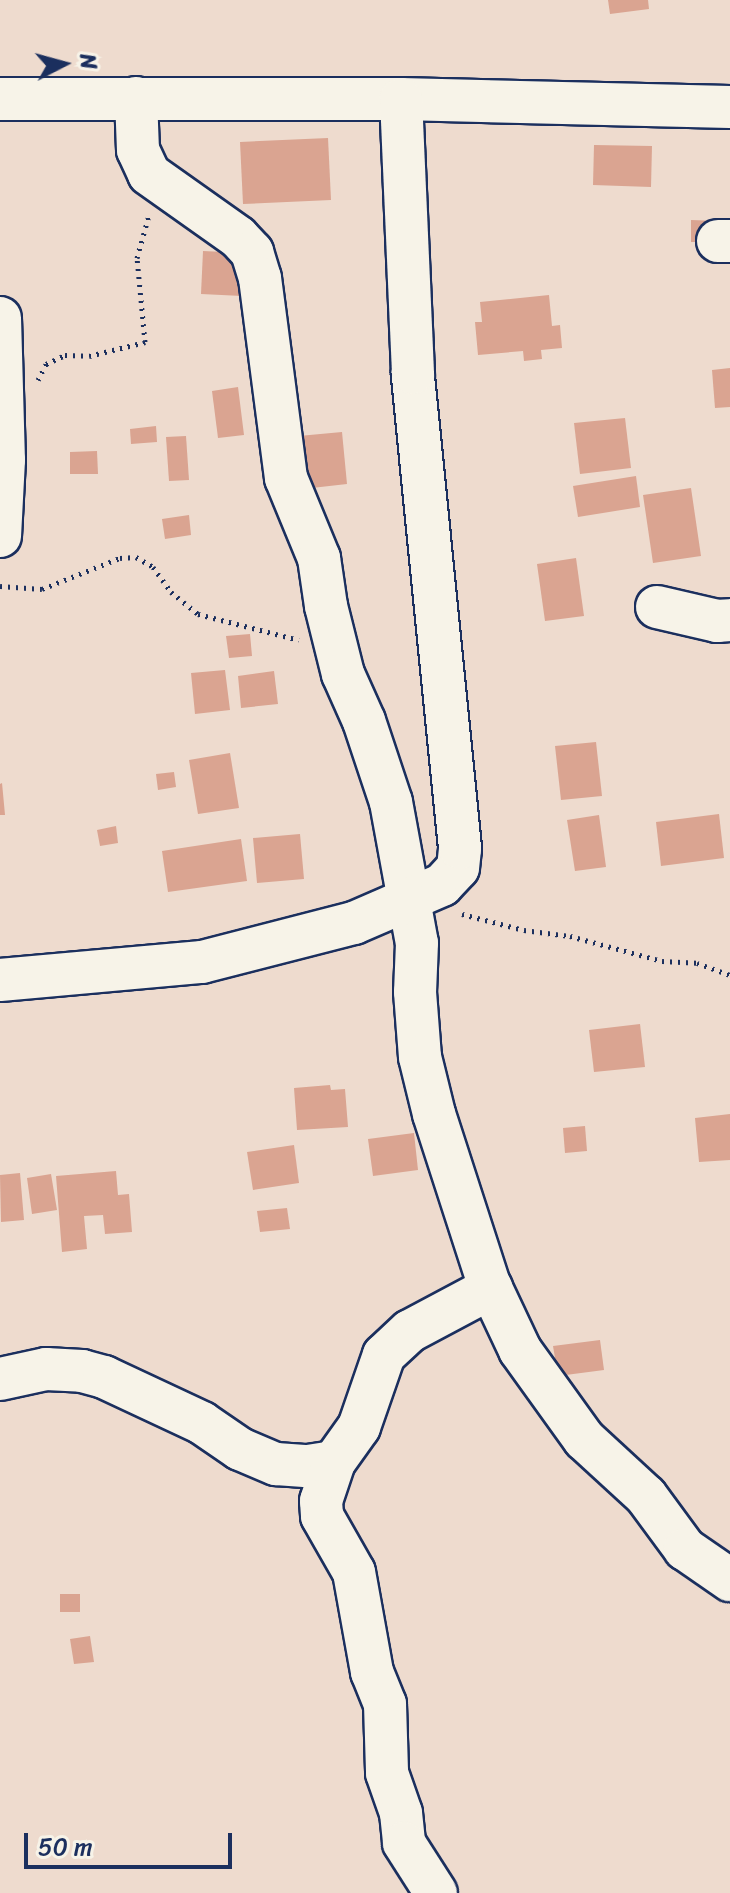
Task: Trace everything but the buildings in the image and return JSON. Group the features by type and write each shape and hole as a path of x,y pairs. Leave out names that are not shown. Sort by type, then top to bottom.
{"street":[{"path":"136,98 138,150 149,174 238,237 252,252 260,278 286,478 319,558 343,674 364,721 391,802 412,904 420,1057 434,1114 491,1288 520,1350 584,1439 646,1496 685,1549 730,1580"},
{"path":"0,99 401,99 730,107"},
{"path":"0,980 202,962 354,923 412,904 442,885 458,868 460,848 413,373 401,99"},
{"path":"0,318 4,460 0,536"},
{"path":"657,607 717,621 730,620"},
{"path":"436,1893 404,1843 401,1813 387,1773 385,1704 372,1672 354,1572 322,1516 321,1501 334,1462 359,1427 384,1355 410,1331 491,1288"},
{"path":"0,1379 46,1369 82,1371 104,1377 202,1423 240,1449 276,1464 308,1466 334,1462"}],"path":[{"path":"35,391 46,364 65,355 89,356 145,342 137,258 161,182"},
{"path":"0,586 42,589 120,558 136,557 153,567 171,592 198,614 268,634 335,643"},
{"path":"412,904 524,930 570,936 662,961 697,963 730,975"}]}
